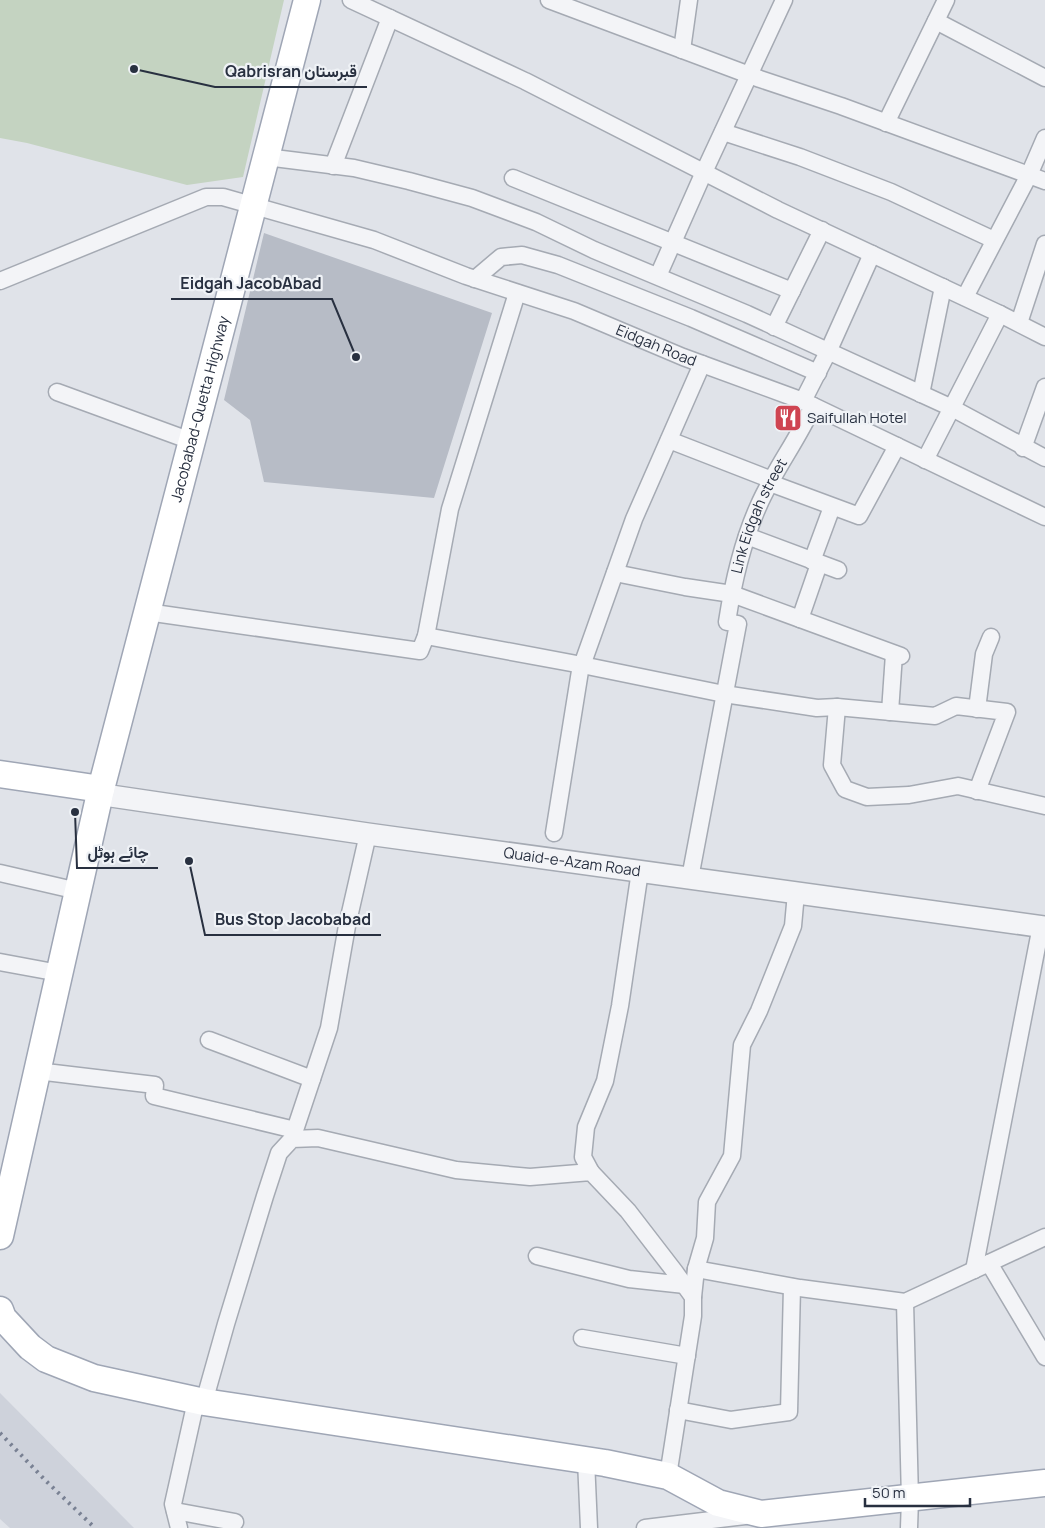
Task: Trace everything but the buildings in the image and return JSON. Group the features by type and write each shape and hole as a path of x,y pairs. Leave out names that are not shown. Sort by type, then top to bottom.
{"main road":[{"name":"Jacobabad-Quetta Highway","path":"0,1236 101,790 307,0"},
{"path":"0,774 101,790"},
{"path":"0,1310 3,1318 24,1341 46,1359 94,1378 200,1401 586,1460 668,1476 718,1503 769,1518 1045,1483"}],"street":[{"path":"351,0 525,80 704,172 1045,337"},
{"path":"549,0 1045,181"},
{"path":"682,50 689,0"},
{"path":"658,276 784,0"},
{"path":"886,123 945,0"},
{"path":"333,166 390,18"},
{"path":"936,21 1045,78"},
{"path":"723,132 800,157 891,192 994,240"},
{"path":"964,297 1045,138"},
{"path":"266,157 354,168 409,181 472,198 536,222 594,250 774,327 952,408 1023,448 1045,458"},
{"path":"513,178 792,291"},
{"name":"Eidgah Road","path":"0,282 206,198 222,197 374,240 475,279 574,311 702,364 808,403 1045,517"},
{"path":"774,327 822,230"},
{"path":"1019,323 1045,244"},
{"name":"Link Eidgah street","path":"724,694 738,624 727,622 747,536 758,507 771,481 795,440 818,373 872,254"},
{"path":"475,279 500,257 522,256 558,265 691,318 818,373"},
{"path":"921,394 943,287"},
{"path":"147,612 420,651 426,636 450,509 518,293"},
{"path":"925,460 1000,314"},
{"path":"554,833 582,665 634,519 702,364"},
{"path":"1023,448 1045,387"},
{"path":"56,392 191,441"},
{"path":"669,440 832,507 859,516 897,446"},
{"path":"800,620 832,507"},
{"path":"747,536 838,570"},
{"path":"615,573 732,594 898,655 890,712"},
{"path":"426,636 724,694 817,708 837,707 935,716 956,706 1007,712 977,791"},
{"path":"977,709 984,654 991,637"},
{"path":"690,878 724,694"},
{"path":"837,707 832,765 845,789 867,797 909,795 958,786 1045,806"},
{"name":"Quaid-e-Azam Road","path":"101,790 111,796 368,834 1043,927"},
{"path":"179,1528 173,1504 200,1401 226,1324 265,1196 280,1153 293,1134 329,1028 346,926 368,834"},
{"path":"640,871 620,1006 605,1081 586,1127 583,1157 591,1172 628,1211 689,1291"},
{"path":"0,873 78,891"},
{"path":"668,1476 693,1316 689,1291 705,1238 707,1202 732,1156 742,1045 759,1011 793,926 796,893"},
{"path":"1043,927 982,1266 1045,1357"},
{"path":"0,962 59,974"},
{"path":"209,1040 312,1079"},
{"path":"37,1071 155,1085 154,1096 293,1134 456,1170 530,1177 591,1172"},
{"path":"696,1269 792,1287 904,1302 1045,1237"},
{"path":"536,1256 629,1279 689,1291"},
{"path":"678,1410 731,1420 790,1412 792,1287"},
{"path":"904,1302 910,1499 909,1528"},
{"path":"582,1338 687,1356"},
{"path":"586,1460 589,1528"},
{"path":"175,1511 235,1522"},
{"path":"645,1528 769,1518"}],"shaded area":[{"path":"0,1393 134,1528 10,1528 0,1519"}],"green space":[{"path":"0,0 284,0 243,177 187,185 27,143 0,138"}],"railway":[{"path":"0,1433 95,1528"}],"place":[{"name":"Qabrisran قبرستان","path":"134,69"},
{"name":"Eidgah JacobAbad","path":"356,357"},
{"name":"Saifullah Hotel","path":"788,418"},
{"name":"چائے ہوٹل","path":"75,812"},
{"name":"Bus Stop Jacobabad","path":"189,861"}]}
